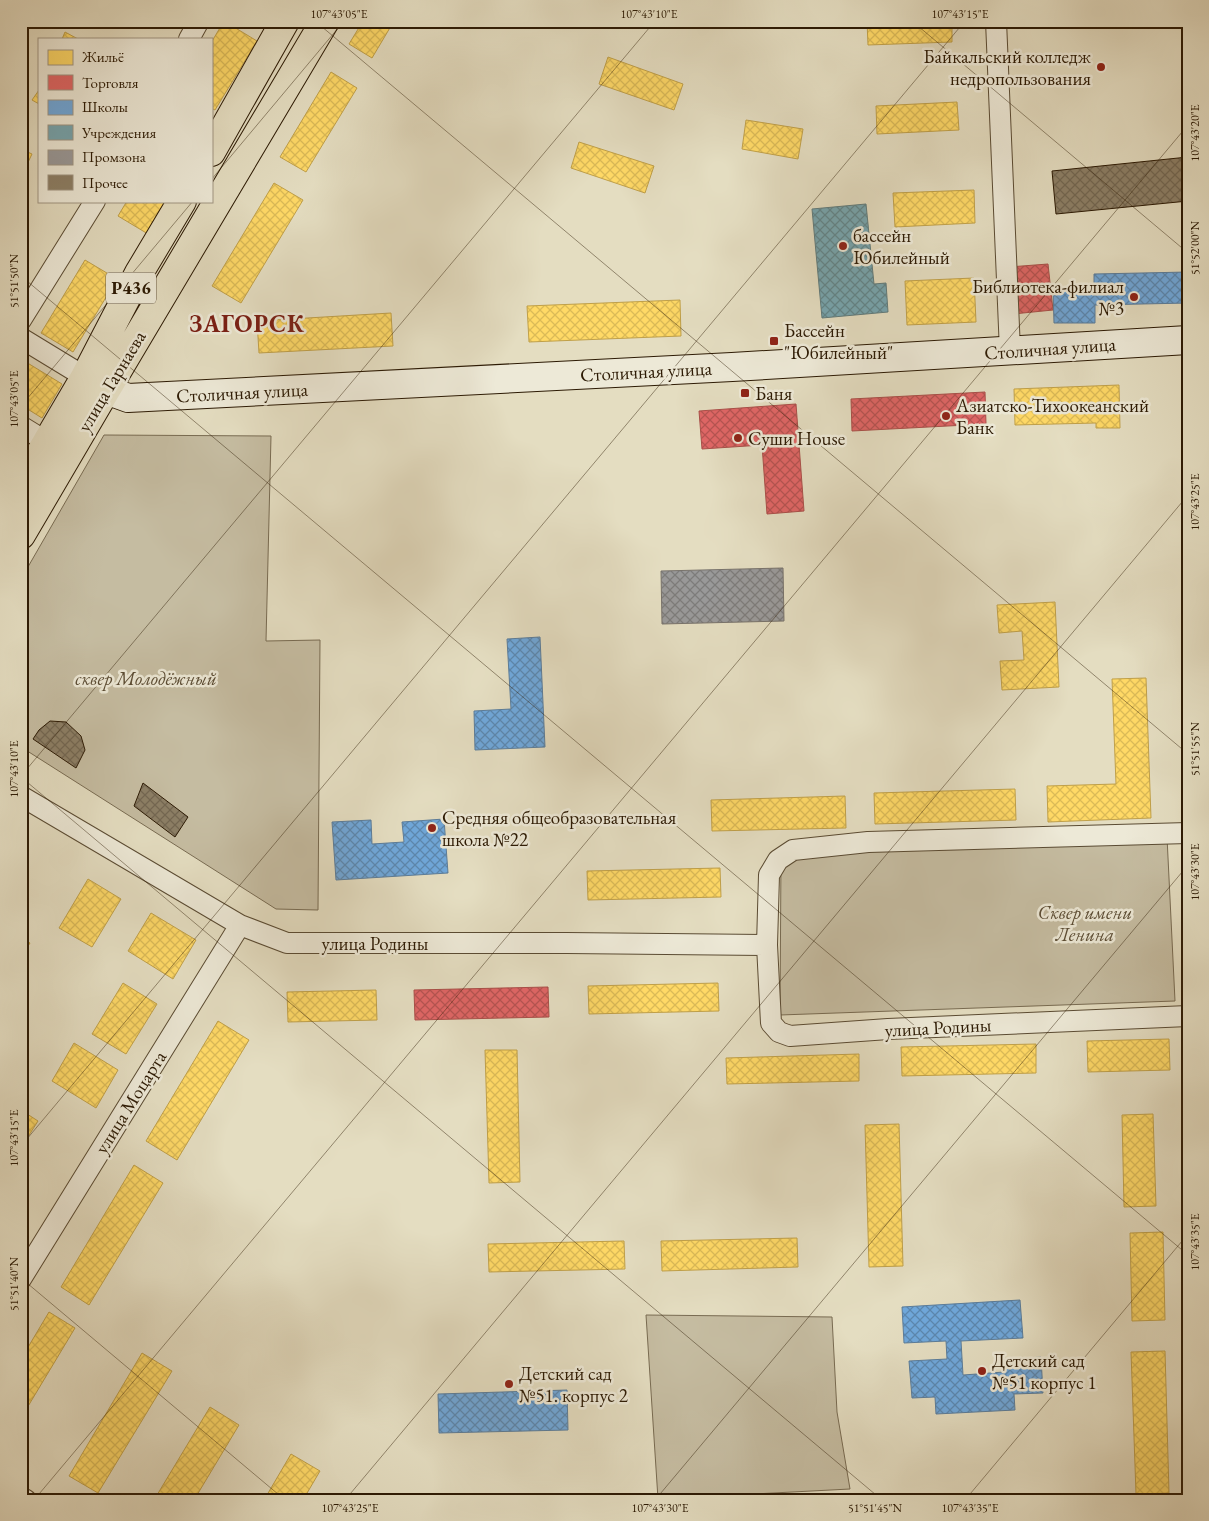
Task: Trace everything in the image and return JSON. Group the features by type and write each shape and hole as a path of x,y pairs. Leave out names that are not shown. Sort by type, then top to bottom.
{"main road":[{"name":"улица Гарнаева","path":"212,199 325,21"},
{"path":"212,150 277,24"},
{"name":"улица Гарнаева","path":"21,535 95,383 140,273 181,202"},
{"name":"улица Гарнаева","path":"21,486 47,442 95,383 210,202"}],"street":[{"path":"190,38 199,21"},
{"path":"996,21 1010,351"},
{"path":"21,320 94,202"},
{"path":"21,338 95,383"},
{"name":"Столичная улица","path":"95,383 128,398 1188,340"},
{"path":"21,426 47,442"},
{"name":"улица Родины","path":"21,796 240,925 287,943 767,945"},
{"name":"улица Родины","path":"1188,834 868,842 793,850 778,860 769,875 767,945 771,1023 778,1032 790,1036 918,1028 1188,1016"},
{"name":"улица Моцарта","path":"21,1279 240,925"},
{"path":"21,1497 26,1500"}],"green space":[{"name":"сквер Молодёжный","path":"104,435 271,436 266,641 320,640 318,910 276,909 21,747 21,579"},
{"name":"Сквер имени Ленина","path":"1167,837 1175,1001 780,1015 781,856"},
{"path":"646,1315 832,1317 837,1412 850,1489 658,1499"}],"building: Жильё":[{"path":"224,21 257,41 215,110 212,108 212,41"},
{"path":"363,21 394,21 372,58 349,44"},
{"path":"687,21 704,21 703,26"},
{"path":"867,21 952,21 952,42 868,45"},
{"path":"65,32 76,38 62,38"},
{"path":"608,57 683,84 674,110 599,84"},
{"path":"331,72 357,88 306,172 280,157"},
{"path":"38,91 38,103 32,100"},
{"path":"957,102 959,130 877,134 876,106"},
{"path":"746,120 803,129 798,159 742,149"},
{"path":"579,142 654,166 645,193 571,168"},
{"path":"21,149 32,154 21,177"},
{"path":"274,183 303,200 241,303 212,286"},
{"path":"974,190 975,223 895,227 893,193"},
{"path":"126,202 167,202 148,234 118,216"},
{"path":"85,260 117,279 73,352 41,333"},
{"path":"974,278 976,322 907,325 905,281"},
{"path":"680,300 681,336 529,342 527,306"},
{"path":"391,313 393,346 259,353 257,321"},
{"path":"21,359 62,384 42,418 21,405"},
{"path":"1119,385 1120,428 1096,428 1096,423 1015,425 1014,389"},
{"path":"1055,602 1059,687 1002,690 1000,661 1024,660 1022,631 999,633 997,605"},
{"path":"1146,678 1151,818 1048,822 1047,786 1116,784 1112,679"},
{"path":"1015,789 1016,820 875,824 874,793"},
{"path":"845,796 846,828 712,831 711,800"},
{"path":"720,868 721,897 588,900 587,871"},
{"path":"88,879 121,899 92,947 59,928"},
{"path":"151,913 196,940 173,979 128,951"},
{"path":"21,937 30,943 21,957"},
{"path":"123,983 157,1004 126,1054 92,1034"},
{"path":"718,983 719,1011 589,1014 588,986"},
{"path":"376,990 377,1020 288,1022 287,992"},
{"path":"218,1021 249,1040 177,1160 146,1141"},
{"path":"1169,1039 1170,1070 1088,1072 1087,1041"},
{"path":"74,1043 118,1070 96,1108 52,1081"},
{"path":"1036,1044 1036,1073 902,1076 901,1047"},
{"path":"485,1050 517,1050 520,1182 489,1183"},
{"path":"859,1054 859,1081 727,1084 726,1058"},
{"path":"21,1110 38,1121 24,1143 21,1141"},
{"path":"1153,1114 1156,1206 1124,1207 1122,1115"},
{"path":"899,1124 903,1266 869,1267 865,1125"},
{"path":"134,1165 163,1183 89,1305 61,1287"},
{"path":"1163,1232 1165,1320 1132,1321 1130,1233"},
{"path":"797,1238 798,1267 662,1271 661,1241"},
{"path":"624,1241 625,1269 489,1272 488,1244"},
{"path":"49,1312 75,1328 21,1418 21,1359"},
{"path":"1165,1351 1169,1493 1136,1494 1131,1352"},
{"path":"142,1353 172,1371 98,1493 69,1476"},
{"path":"210,1407 239,1425 194,1500 154,1500"},
{"path":"291,1454 320,1471 303,1500 264,1500"}],"building: Торговля":[{"path":"1048,264 1053,310 1013,314 1009,267"},
{"path":"985,392 986,424 852,431 851,399"},
{"path":"796,404 804,511 767,514 762,445 702,449 699,411"},
{"path":"548,987 549,1017 415,1020 414,990"}],"building: Школы":[{"path":"1188,272 1188,303 1095,305 1095,323 1054,323 1053,290 1094,290 1094,274"},
{"path":"540,637 545,747 475,750 474,711 511,709 507,639"},
{"path":"444,819 448,873 336,880 332,822 371,820 372,844 404,842 402,822"},
{"path":"1020,1300 1023,1338 961,1341 963,1375 1004,1372 1004,1360 1041,1357 1043,1393 1014,1394 1015,1410 936,1414 935,1397 912,1398 909,1361 947,1359 946,1341 904,1343 902,1307"},
{"path":"567,1390 568,1430 439,1433 438,1394"}],"building: Учреждения":[{"name":"бассейн Юбилейный","path":"866,204 874,284 886,283 888,312 822,318 812,209"}],"building: Промзона":[{"path":"783,568 784,621 662,624 661,571"}],"building: Прочее":[{"path":"1188,157 1188,201 1056,214 1052,171"},
{"path":"50,721 66,722 81,736 85,750 76,768 33,739 39,730"},
{"path":"143,783 188,817 175,837 134,806"}],"place":[{"name":"Байкальский колледж недропользования","path":"1101,67"},
{"name":"бассейн Юбилейный","path":"843,246"},
{"name":"Библиотека-филиал №3","path":"1134,297"},
{"name":"Бассейн \"Юбилейный\"","path":"774,341"},
{"name":"Баня","path":"745,393"},
{"name":"Азиатско-Тихоокеанский Банк","path":"946,416"},
{"name":"Суши House","path":"738,438"},
{"name":"Средняя общеобразовательная школа №22","path":"432,828"},
{"name":"Детский сад №51 корпус 1","path":"982,1371"},
{"name":"Детский сад №51. корпус 2","path":"509,1384"}],"district":[{"name":"ЗАГОРСК","path":"247,324"}]}
